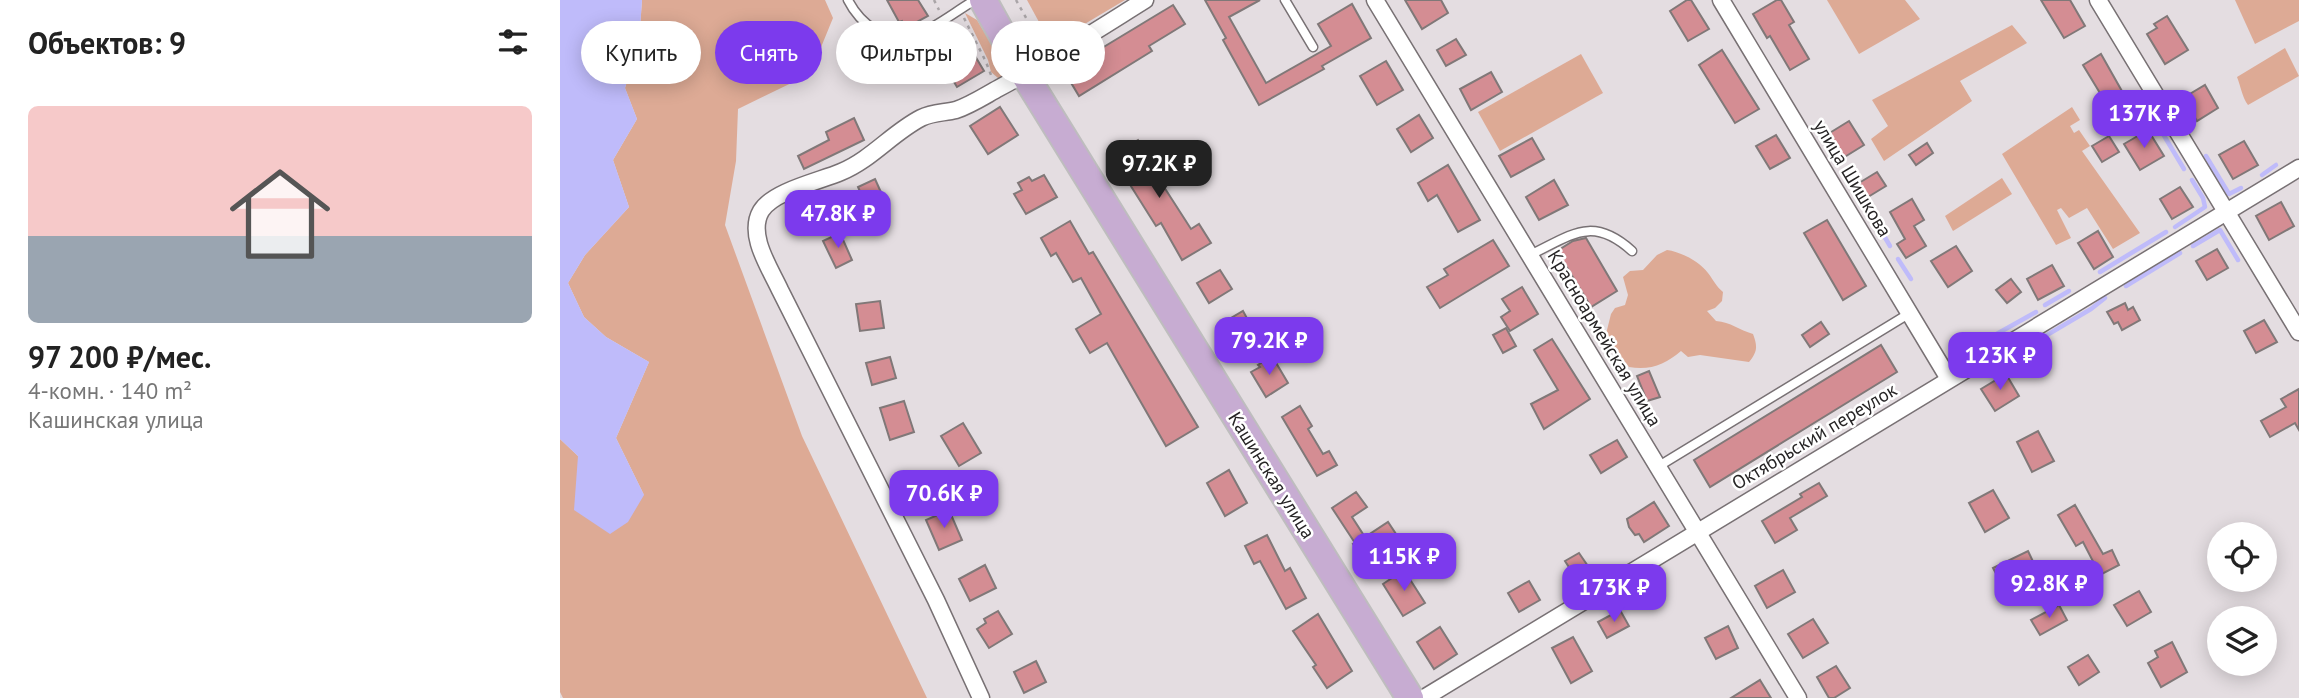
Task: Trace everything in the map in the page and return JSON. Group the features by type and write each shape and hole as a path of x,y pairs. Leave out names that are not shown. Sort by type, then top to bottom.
{"main road":[{"name":"Кашинская улица","path":"972,4 991,30"},
{"name":"Кашинская улица","path":"1030,84 1410,698"}],"street":[{"path":"1105,25 1145,0"},
{"name":"Красноармейская улица","path":"1374,0 1798,698"},
{"name":"улица Шишкова","path":"1721,0 1949,379"},
{"path":"2098,0 2299,332"},
{"path":"981,698 936,600 761,248 757,223 762,209 776,197 843,171 868,158 908,125 923,117 956,110 1005,84"},
{"name":"Октябрьский переулок","path":"1424,698 2299,168"}],"lane":[{"path":"849,0 861,21 871,28 883,34 904,38 917,35 975,0"},
{"path":"1285,0 1313,47"},
{"path":"1530,255 1590,230 1617,237 1632,251"},
{"path":"1659,466 1910,313"}],"path":[{"path":"1016,0 1028,21"},
{"path":"972,4 967,25 999,87"}],"shaded area":[{"path":"560,0 642,0 641,21 581,21 581,84 626,84 625,88 637,119 613,160 629,207 585,255 568,283 584,317 606,337 649,362 616,438 644,495 628,522 610,534 574,510 578,456 560,439"},
{"path":"642,0 825,0 833,18 822,45 822,21 715,21 715,84 789,84 738,109 736,161 725,225 802,436 927,698 563,698 560,692 560,439 578,456 644,495 616,438 649,362 606,337 584,317 568,283 585,255 629,207 613,160 637,119 625,88 626,84 701,84 701,21 641,21"},
{"path":"1027,0 1125,0 1090,21 1038,21"},
{"path":"1827,0 1905,0 1920,19 1859,54"},
{"path":"2235,0 2299,0 2299,21 2255,44"},
{"path":"965,13 977,20 991,43 991,72 977,38 977,21 969,21"},
{"path":"2012,25 2027,43 1960,81 1972,101 1884,161 1871,139 1888,126 1872,100"},
{"path":"2285,48 2299,76 2248,105 2237,77"},
{"path":"1581,54 1603,93 1500,151 1478,112"},
{"path":"2072,107 2080,120 2070,126 2074,133 2079,130 2090,146 2082,151 2140,233 2113,249 2087,208 2069,218 2061,208 2057,210 2071,238 2056,245 2002,154"},
{"path":"2002,178 2012,194 1953,231 1945,216"},
{"path":"1667,250 1695,261 1723,292 1722,301 1707,311 1716,321 1753,334 1756,349 1749,362 1700,355 1688,357 1681,351 1670,360 1657,365 1629,367 1616,351 1604,342 1611,314 1615,308 1625,305 1628,295 1623,277 1630,271 1643,270 1657,255"}],"building":[{"path":"887,0 918,0 928,16 919,21 898,21"},
{"path":"1205,0 1260,0 1229,17 1266,83 1331,46 1318,24 1352,4 1371,38 1322,66 1324,69 1259,105 1223,40 1226,38"},
{"path":"1405,0 1441,0 1448,13 1422,29"},
{"path":"1691,0 1709,29 1688,41 1670,11"},
{"path":"1781,0 1794,22 1789,25 1809,59 1790,70 1753,14"},
{"path":"2041,0 2070,0 2085,26 2064,38"},
{"path":"1173,5 1185,24 1149,46 1152,51 1105,80 1105,46"},
{"path":"2167,16 2188,50 2165,64 2147,34 2157,28 2154,24"},
{"path":"1456,39 1466,55 1446,66 1437,50"},
{"path":"1722,50 1759,109 1735,123 1699,65"},
{"path":"2101,54 2123,93 2106,103 2083,65"},
{"path":"977,59 984,71 977,75"},
{"path":"1386,61 1403,90 1377,105 1360,76"},
{"path":"1491,72 1502,92 1471,110 1460,89"},
{"path":"1072,84 1098,84 1079,96"},
{"path":"2205,85 2218,108 2197,121 2183,98"},
{"path":"1000,107 1018,135 988,154 970,126"},
{"path":"1419,115 1433,138 1411,152 1397,129"},
{"path":"854,118 864,140 804,169 798,156 829,140 826,132"},
{"path":"1849,121 1864,145 1843,158 1828,134"},
{"path":"2148,130 2164,156 2140,170 2124,144"},
{"path":"1776,135 1790,158 1770,169 1756,146"},
{"path":"2109,136 2119,152 2102,162 2092,146"},
{"path":"1532,138 1544,159 1511,177 1499,156"},
{"path":"1138,140 1158,171 1155,173 1191,229 1199,224 1211,243 1182,260 1161,223 1156,226 1112,156"},
{"path":"2244,141 2258,165 2233,179 2219,155"},
{"path":"1927,143 1933,153 1916,165 1909,155"},
{"path":"1448,165 1480,220 1458,232 1437,195 1428,201 1418,183"},
{"path":"1877,172 1886,186 1868,197 1859,183"},
{"path":"1044,175 1057,197 1026,214 1014,194 1022,190 1018,183 1029,177 1032,181"},
{"path":"875,179 884,199 866,205 858,187"},
{"path":"1554,180 1568,205 1539,220 1526,197"},
{"path":"2180,187 2193,207 2172,219 2160,199"},
{"path":"1912,199 1924,220 1914,226 1926,246 1906,258 1897,244 1905,239 1890,212"},
{"path":"828,200 833,216 811,223 806,208"},
{"path":"2281,202 2294,226 2269,240 2256,216"},
{"path":"1827,220 1866,286 1843,300 1804,233"},
{"path":"1070,221 1089,254 1093,252 1198,427 1166,446 1107,343 1090,353 1076,329 1101,314 1081,278 1073,282 1056,253 1051,256 1041,238"},
{"path":"2098,231 2113,257 2094,269 2078,243"},
{"path":"840,233 852,260 836,268 823,241"},
{"path":"1586,238 1617,291 1591,307 1557,251 1573,241"},
{"path":"1493,240 1509,266 1440,308 1427,287 1448,275 1444,269"},
{"path":"1956,246 1972,271 1948,287 1931,261"},
{"path":"2217,249 2228,268 2207,280 2196,261"},
{"path":"2052,265 2064,286 2038,300 2027,279"},
{"path":"1220,270 1232,289 1209,303 1197,283"},
{"path":"2011,279 2021,292 2007,303 1996,290"},
{"path":"1522,287 1538,314 1510,331 1501,317 1510,311 1502,299"},
{"path":"880,301 884,328 860,331 856,304"},
{"path":"2125,303 2128,310 2133,307 2140,320 2122,330 2118,322 2114,324 2107,312"},
{"path":"1243,311 1255,333 1232,346 1219,325"},
{"path":"2264,320 2277,342 2256,353 2244,331"},
{"path":"1821,322 1829,334 1810,347 1802,335"},
{"path":"1506,328 1516,346 1503,353 1493,335"},
{"path":"1552,339 1590,399 1544,429 1531,404 1558,390 1534,350"},
{"path":"1881,345 1897,372 1710,487 1694,460"},
{"path":"1272,356 1288,383 1266,397 1251,372"},
{"path":"890,357 896,378 872,385 866,363"},
{"path":"1649,371 1660,397 1647,401 1637,376"},
{"path":"2006,374 2019,396 1995,411 1981,389"},
{"path":"2299,389 2299,430 2295,423 2270,437 2261,421 2286,407 2281,399"},
{"path":"904,401 914,432 890,440 880,408"},
{"path":"1300,406 1312,426 1308,429 1323,454 1329,451 1337,465 1317,476 1282,417"},
{"path":"963,423 981,453 959,466 941,436"},
{"path":"2038,431 2054,461 2032,472 2017,442"},
{"path":"1617,440 1627,457 1601,473 1590,455"},
{"path":"1229,470 1247,503 1225,516 1207,483"},
{"path":"1819,483 1827,496 1790,518 1797,530 1775,543 1762,521 1802,497 1800,494"},
{"path":"1993,490 2009,518 1985,532 1969,503"},
{"path":"1356,492 1367,507 1352,517 1365,537 1388,522 1396,534 1380,544 1386,554 1366,566 1353,544 1355,543 1332,508"},
{"path":"1654,502 1669,526 1644,542 1639,534 1635,535 1629,527 1627,519"},
{"path":"2075,505 2103,554 2112,550 2119,565 2100,575 2083,542 2076,546 2058,515"},
{"path":"949,510 962,540 939,550 926,520"},
{"path":"1267,535 1285,571 1290,568 1306,598 1286,609 1260,561 1254,564 1245,546"},
{"path":"2028,551 2037,570 2003,587 1993,568"},
{"path":"1579,553 1592,572 1578,581 1565,561"},
{"path":"985,565 996,588 970,601 959,579"},
{"path":"1404,570 1425,603 1403,616 1383,584"},
{"path":"1783,570 1795,592 1767,608 1755,586"},
{"path":"1529,581 1540,600 1519,612 1508,593"},
{"path":"2139,591 2151,612 2127,626 2114,605"},
{"path":"2059,605 2067,620 2040,635 2031,620"},
{"path":"1620,610 1629,626 1607,638 1598,622"},
{"path":"998,611 1012,634 989,648 977,629 986,623 984,619"},
{"path":"1318,614 1352,671 1327,688 1313,667 1316,665 1293,631"},
{"path":"1813,619 1828,643 1803,658 1788,634"},
{"path":"1728,626 1738,648 1716,659 1705,638"},
{"path":"1440,627 1457,654 1434,669 1417,642"},
{"path":"1573,637 1592,671 1571,683 1552,648"},
{"path":"2172,642 2187,672 2161,687 2148,663 2158,657 2155,651"},
{"path":"2088,655 2099,672 2079,685 2068,667"},
{"path":"1036,661 1046,682 1024,693 1014,672"},
{"path":"1836,666 1850,688 1834,698 1829,698 1817,677"},
{"path":"1760,680 1771,698 1731,698"}],"waterway":[{"path":"2157,124 2184,169"},
{"path":"2206,156 2229,194 2241,188"},
{"path":"2262,175 2276,165"},
{"path":"2175,227 2205,207 2203,198 2192,180"},
{"path":"1873,217 1890,246"},
{"path":"2193,246 2220,230 2238,260"},
{"path":"2100,272 2166,232"},
{"path":"2126,286 2180,253"},
{"path":"1898,259 1911,279"},
{"path":"2045,305 2069,291"},
{"path":"1986,371 2105,298"},
{"path":"1993,336 2036,312"}]}
